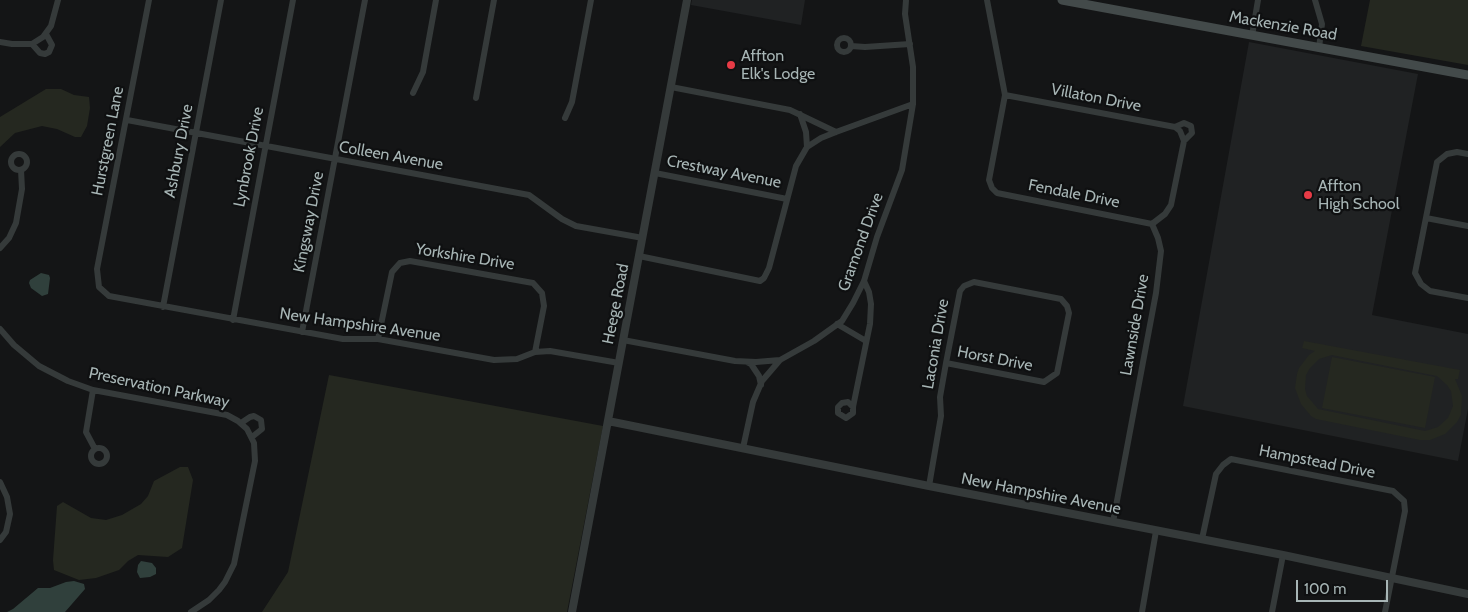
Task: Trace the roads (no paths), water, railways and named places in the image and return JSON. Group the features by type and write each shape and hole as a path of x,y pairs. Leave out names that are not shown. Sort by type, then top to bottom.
{"main road":[{"name":"Mackenzie Road","path":"1062,0 1468,75"}],"street":[{"path":"0,42 32,44 46,34 52,26 58,0"},
{"name":"Hurstgreen Lane","path":"99,287 98,269 149,0"},
{"name":"Ashbury Drive","path":"163,307 221,0"},
{"name":"Lynbrook Drive","path":"233,320 293,0"},
{"name":"Kingsway Drive","path":"302,332 365,0"},
{"path":"413,93 423,72 436,0"},
{"path":"476,98 494,0"},
{"path":"565,118 572,102 591,0"},
{"name":"Heege Road","path":"572,612 687,0"},
{"name":"Gramond Drive","path":"743,448 753,402 761,384 780,360 814,341 842,321 864,281 877,237 902,170 912,104 912,67 905,14 906,0"},
{"path":"987,0 1005,95"},
{"path":"1252,36 1258,0"},
{"path":"1315,0 1322,24 1319,48"},
{"path":"32,44 40,53 45,54 49,52 52,45 46,34"},
{"path":"851,46 910,44"},
{"path":"671,87 790,110 836,132"},
{"name":"Villaton Drive","path":"1005,95 1177,129"},
{"name":"Fendale Drive","path":"1005,95 989,180 992,188 997,193 1152,224"},
{"path":"639,256 760,281 764,278 769,268 796,166 807,147 821,138 912,104"},
{"path":"800,114 806,132 807,147"},
{"name":"Colleen Avenue","path":"126,120 529,195 562,219 576,226 643,238"},
{"path":"1152,224 1165,214 1171,205 1184,141 1192,133 1192,126 1184,123 1177,129 1184,141"},
{"path":"1468,154 1457,152 1447,154 1438,162 1415,273 1421,284 1430,291 1468,298"},
{"path":"0,248 9,238 16,223 22,189 21,170"},
{"name":"Crestway Avenue","path":"655,173 787,199"},
{"path":"1426,218 1468,226"},
{"name":"Lawnside Drive","path":"1113,522 1156,293 1161,251 1152,224"},
{"name":"Yorkshire Drive","path":"378,339 392,272 400,263 410,261 532,282 542,293 544,306 535,352"},
{"path":"853,407 870,324 871,304 864,281"},
{"name":"Laconia Drive","path":"928,486 941,416 940,397 960,291 964,286 974,282 1061,299 1067,306"},
{"name":"New Hampshire Avenue","path":"99,287 110,296 343,339 378,339 494,360 517,359 535,352 550,351 619,363"},
{"name":"Horst Drive","path":"946,363 1044,382 1057,373 1068,313 1067,306"},
{"path":"837,324 866,342"},
{"name":"Preservation Parkway","path":"0,330 38,366 53,374 93,390 232,417 241,423 252,437 255,448 255,460 234,564 219,590 209,600 191,612"},
{"path":"624,340 735,361 780,360"},
{"path":"746,361 751,364 759,376 761,384"},
{"path":"93,390 86,432 94,449"},
{"name":"Preservation Parkway","path":"241,423 254,416 261,420 262,429 252,437"},
{"name":"New Hampshire Avenue","path":"608,421 1283,555 1468,594"},
{"name":"Hampstead Drive","path":"1202,539 1216,474 1231,459 1393,491 1404,501 1405,510 1391,578"},
{"path":"0,482 7,497 10,514 6,532 0,540"},
{"path":"1142,612 1156,531"},
{"path":"1272,612 1283,555"},
{"path":"1385,612 1391,578"}],"place":[{"name":"Affton Elk's Lodge","path":"731,65"},
{"name":"Affton High School","path":"1308,195"}]}
